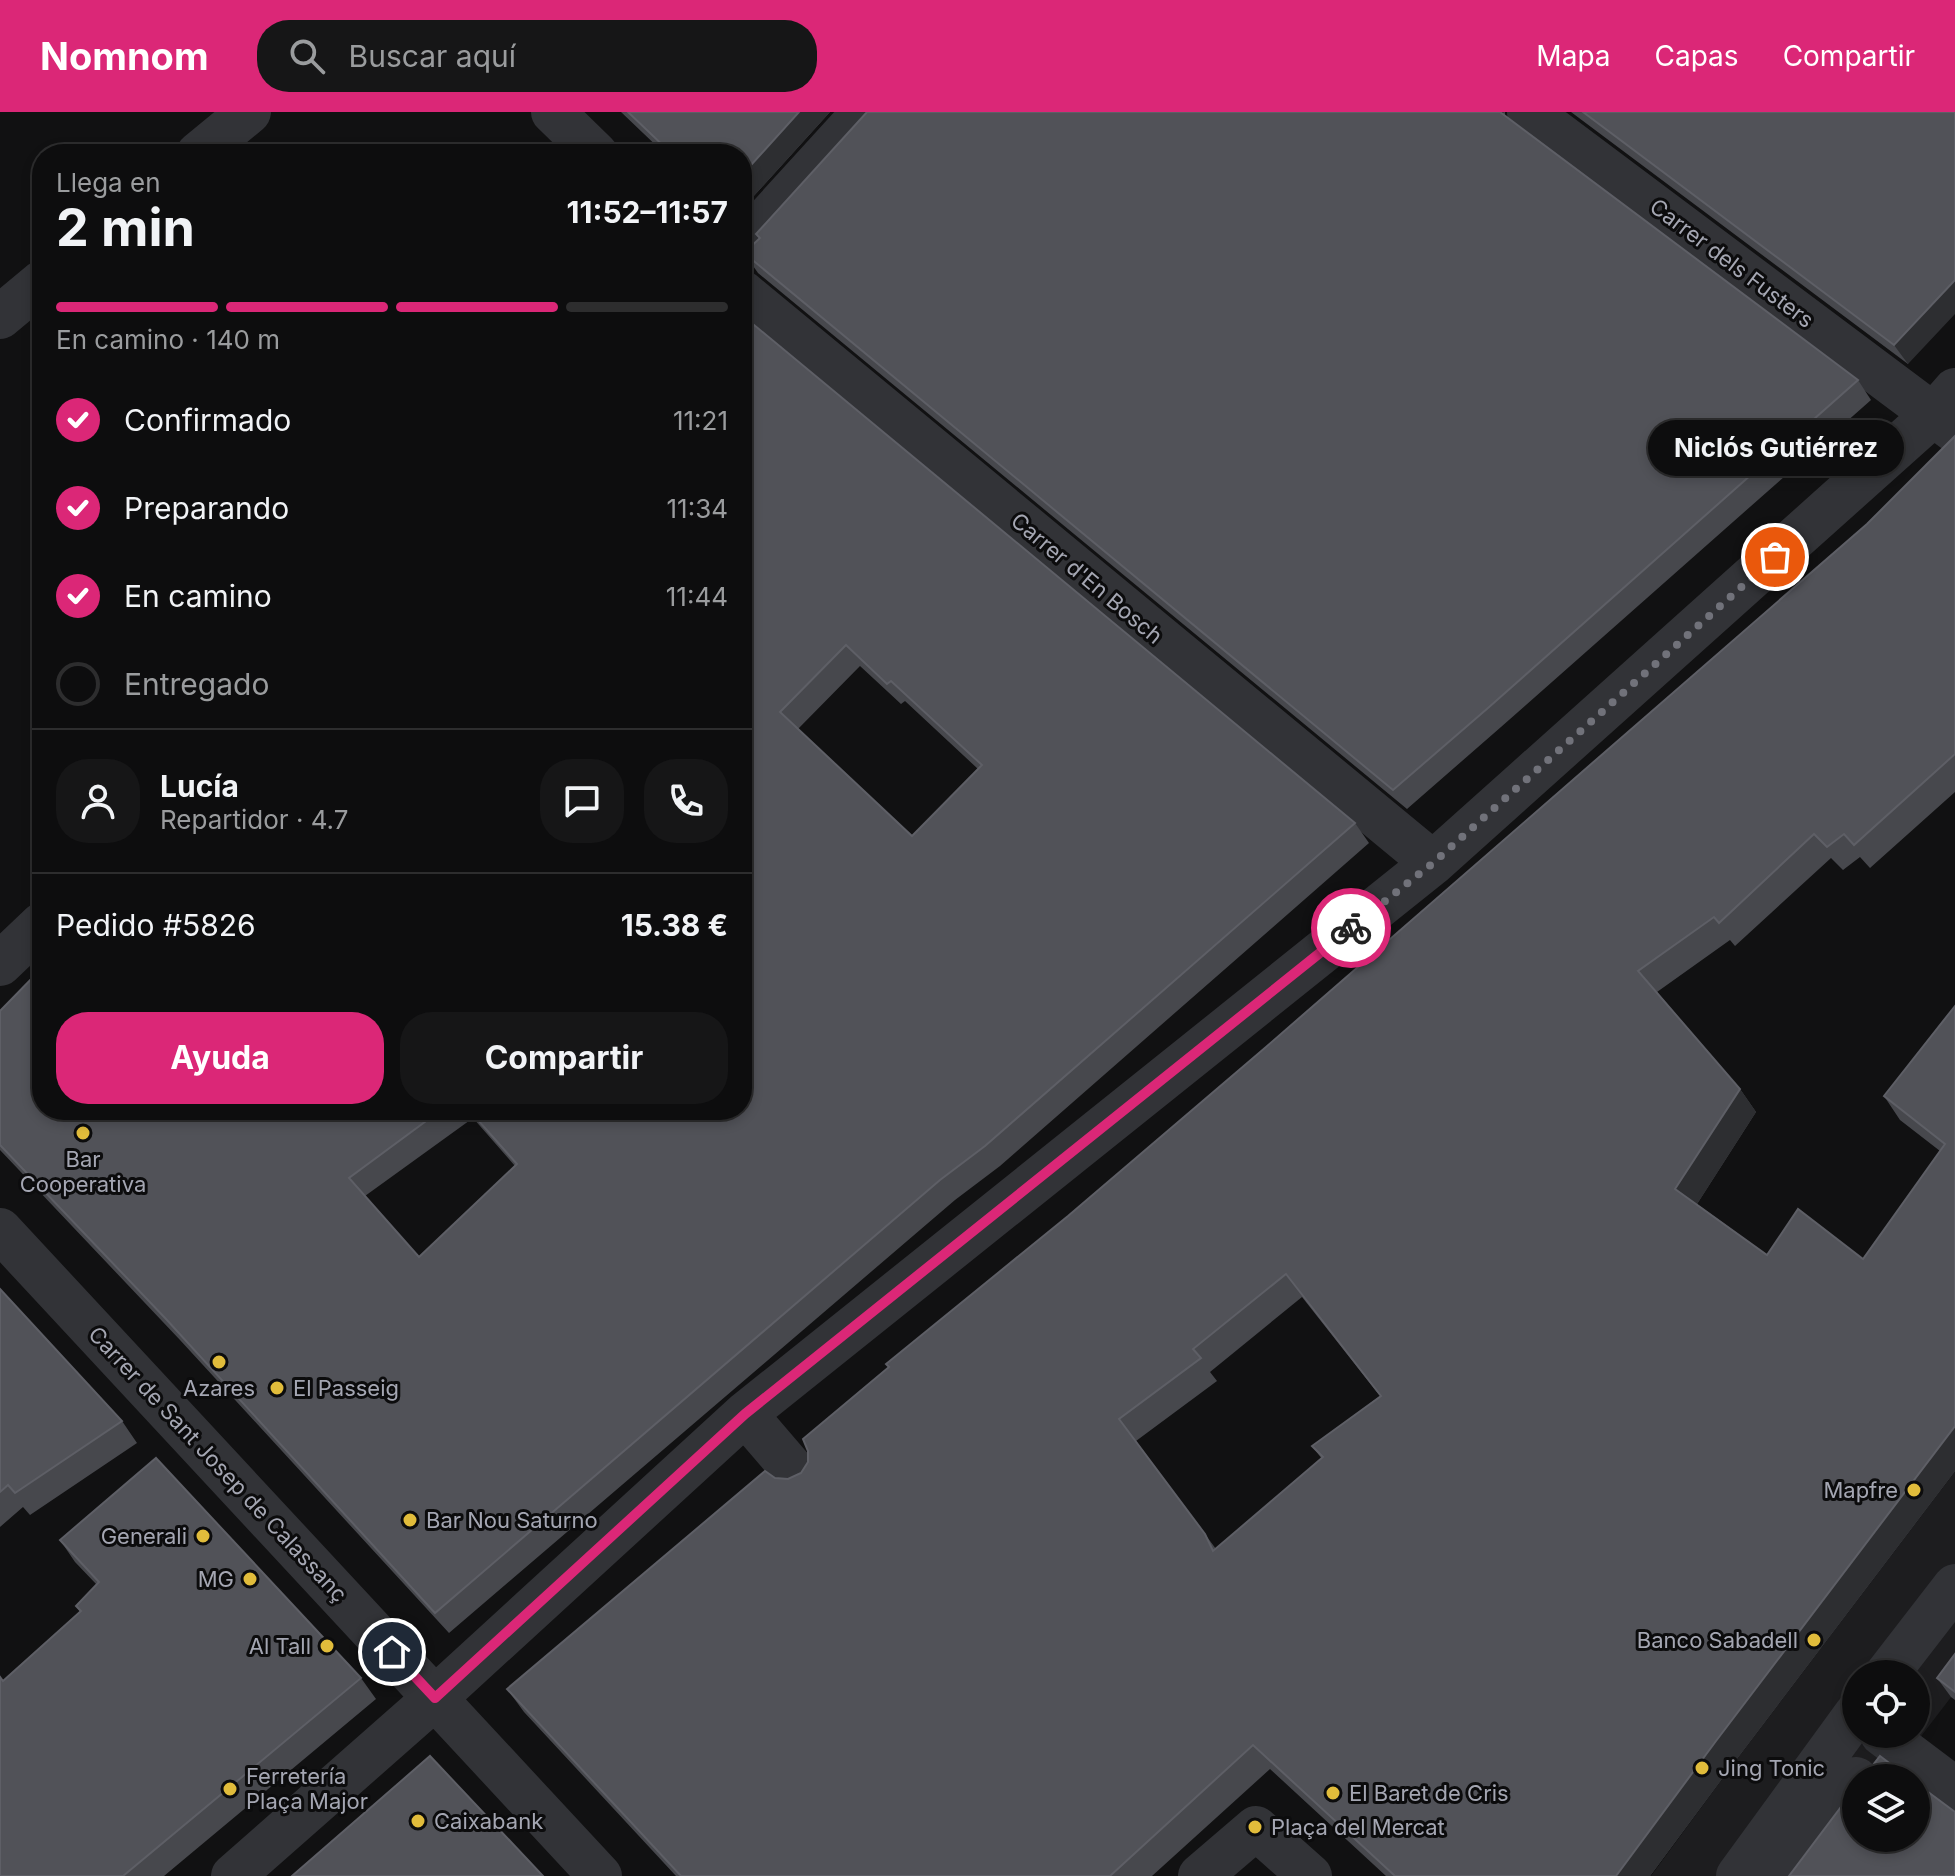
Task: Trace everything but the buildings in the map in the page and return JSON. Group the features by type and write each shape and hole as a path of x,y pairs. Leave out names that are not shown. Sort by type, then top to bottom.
{"street":[{"path":"210,144 249,112"},
{"path":"553,112 586,144"},
{"path":"752,235 864,112"},
{"name":"Carrer dels Fusters","path":"1529,112 1948,412"},
{"path":"0,317 32,290"},
{"name":"Carrer d'En Bosch","path":"752,300 1433,863"},
{"path":"233,1876 435,1698 745,1414 1433,863 1948,412"},
{"path":"0,964 32,934"},
{"name":"Carrer de Sant Josep de Calassanç","path":"0,1230 600,1876"},
{"path":"745,1414 800,1478"},
{"path":"1898,1660 1955,1586"},
{"path":"1738,1876 1842,1734"},
{"path":"1930,1782 1955,1789"},
{"path":"1784,1876 1842,1801"},
{"path":"1200,1876 1256,1828 1310,1876"}],"shaded area":[{"path":"1955,1471 1955,1692 1930,1725 1930,1660 1842,1660 1842,1748 1912,1748 1900,1764 1842,1764 1842,1811 1814,1876 1651,1876"}],"way so far":[{"path":"1351,928 1433,863 1775,557"}],"place":[{"name":"Niclós Gutiérrez","path":"1775,557"},
{"name":"Bar Cooperativa","path":"83,1133"},
{"name":"Azares","path":"219,1362"},
{"name":"El Passeig","path":"277,1388"},
{"name":"Mapfre","path":"1914,1490"},
{"name":"Bar Nou Saturno","path":"410,1520"},
{"name":"Generali","path":"203,1536"},
{"name":"MG","path":"250,1579"},
{"name":"Banco Sabadell","path":"1814,1640"},
{"name":"Al Tall","path":"327,1646"},
{"name":"Jing Tonic","path":"1702,1768"},
{"name":"Ferretería Plaça Major","path":"230,1789"},
{"name":"El Baret de Cris","path":"1333,1793"},
{"name":"Caixabank","path":"418,1821"},
{"name":"Plaça del Mercat","path":"1255,1827"}],"route":[{"path":"392,1652 435,1698 745,1414 1351,928"}]}
